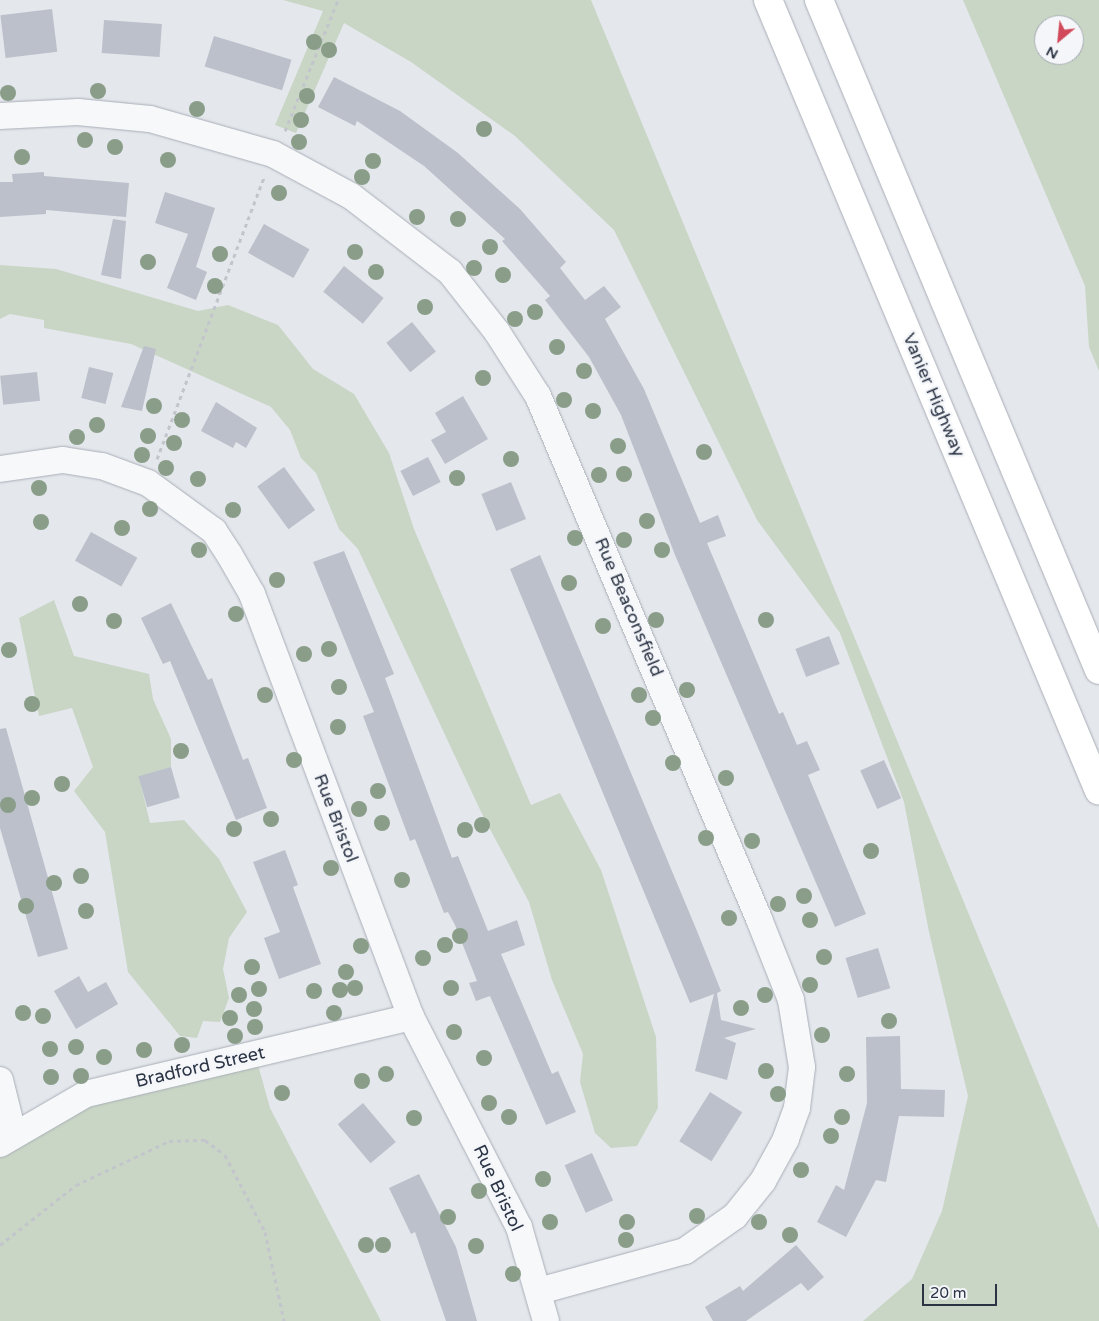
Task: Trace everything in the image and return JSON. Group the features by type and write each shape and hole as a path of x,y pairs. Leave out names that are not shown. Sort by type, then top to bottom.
{"highway":[{"name":"Vanier Highway","path":"768,0 1099,791"},
{"path":"819,0 863,97 1099,670"},
{"path":"835,0 863,97"}],"street":[{"name":"Rue Beaconsfield","path":"0,116 78,112 150,119 273,154 351,196 432,256 476,302 520,364 567,459 759,919 800,1032 802,1067 797,1108 776,1161 735,1216 685,1251 539,1291"},
{"name":"Rue Bristol","path":"0,469 64,460 102,466 148,483 214,531 252,594 411,1017 518,1227 539,1291 546,1321"},
{"name":"Bradford Street","path":"6,1138 86,1094 411,1017"},
{"path":"0,1080 6,1138"}],"path":[{"path":"148,483 273,154 338,0"},
{"path":"0,1245 76,1185 169,1141 205,1140 225,1155 265,1232 284,1321"}],"green space":[{"path":"283,0 591,0 1099,1229 1099,1321 863,1321 912,1279 942,1211 968,1096 929,932 904,802 840,633 757,520 614,230 515,136 411,62 344,23 296,133 275,125 323,11"},
{"path":"963,0 1099,0 1099,371 1089,347 1085,286"},
{"path":"0,265 56,269 198,311 228,305 278,325 313,369 354,394 389,453 414,529 531,805 560,793 601,870 656,1037 658,1108 637,1146 611,1148 595,1133 580,1082 583,1054 552,980 529,902 483,816 358,549 339,529 316,473 301,458 290,430 271,407 131,344 44,328 44,320 10,314 0,319"},
{"path":"54,600 74,656 149,674 153,699 171,739 171,767 139,777 150,823 184,820 219,859 247,912 229,938 223,969 229,998 220,1022 203,1021 197,1038 180,1036 128,972 105,832 74,791 93,767 72,708 39,716 19,618"},
{"path":"253,1047 270,1108 381,1321 0,1321 0,1144 13,1133"}],"building":[{"path":"52,9 57,52 6,58 0,15"},
{"path":"104,20 162,24 160,57 102,53"},
{"path":"214,36 291,60 282,90 205,67"},
{"path":"334,77 400,111 458,153 520,209 566,262 560,268 585,300 604,286 621,307 605,319 644,389 700,523 718,515 726,536 707,543 779,714 783,712 797,745 807,741 820,770 808,775 866,914 835,927 675,555 621,415 589,357 545,300 550,296 502,241 505,239 424,166 357,121 355,126 318,107"},
{"path":"44,172 44,176 129,183 126,217 46,210 46,214 0,217 0,182 13,182 12,174"},
{"path":"165,192 215,208 196,267 207,272 196,300 167,288 188,234 155,223"},
{"path":"113,219 126,221 121,279 101,275"},
{"path":"264,224 309,249 293,278 248,253"},
{"path":"344,266 384,298 363,324 323,292"},
{"path":"412,322 436,352 410,372 386,343"},
{"path":"144,346 156,349 142,411 121,407"},
{"path":"89,367 113,373 106,404 81,398"},
{"path":"37,372 40,401 3,405 0,376"},
{"path":"463,396 488,439 445,464 431,440 446,432 435,413"},
{"path":"216,402 257,428 246,448 236,442 233,448 201,431"},
{"path":"428,457 441,482 413,496 400,471"},
{"path":"284,467 315,510 288,529 257,486"},
{"path":"511,482 526,519 496,531 481,494"},
{"path":"91,532 137,558 121,587 75,561"},
{"path":"344,551 394,674 385,678 452,858 458,856 488,931 517,920 525,945 501,954 552,1074 558,1071 576,1112 546,1125 490,996 476,1001 469,983 477,981 455,925 448,912 444,913 415,839 410,841 363,716 374,712 313,562"},
{"path":"540,555 721,991 717,993 721,1020 756,1029 724,1038 736,1043 727,1080 695,1071 714,994 690,1003 510,569"},
{"path":"171,603 208,680 212,678 243,760 248,758 267,808 236,820 170,661 163,664 141,618"},
{"path":"829,636 840,664 806,677 795,649"},
{"path":"6,728 68,949 38,957 0,828 0,729"},
{"path":"884,760 901,798 877,809 860,771"},
{"path":"171,767 180,798 147,807 138,776"},
{"path":"285,850 298,885 293,887 321,964 279,979 264,938 280,932 253,862"},
{"path":"878,948 890,988 858,998 845,958"},
{"path":"79,976 88,992 106,982 118,1004 76,1029 54,991"},
{"path":"900,1036 901,1089 945,1090 944,1117 899,1116 886,1182 876,1180 846,1237 817,1222 836,1185 844,1190 867,1103 866,1037"},
{"path":"710,1092 742,1112 711,1161 679,1141"},
{"path":"363,1103 396,1142 371,1163 338,1124"},
{"path":"592,1153 613,1201 586,1213 565,1165"},
{"path":"419,1174 456,1247 477,1321 446,1321 415,1232 411,1234 389,1188"},
{"path":"796,1245 824,1277 808,1291 801,1283 746,1321 713,1321 705,1307 740,1286 743,1291"}]}
